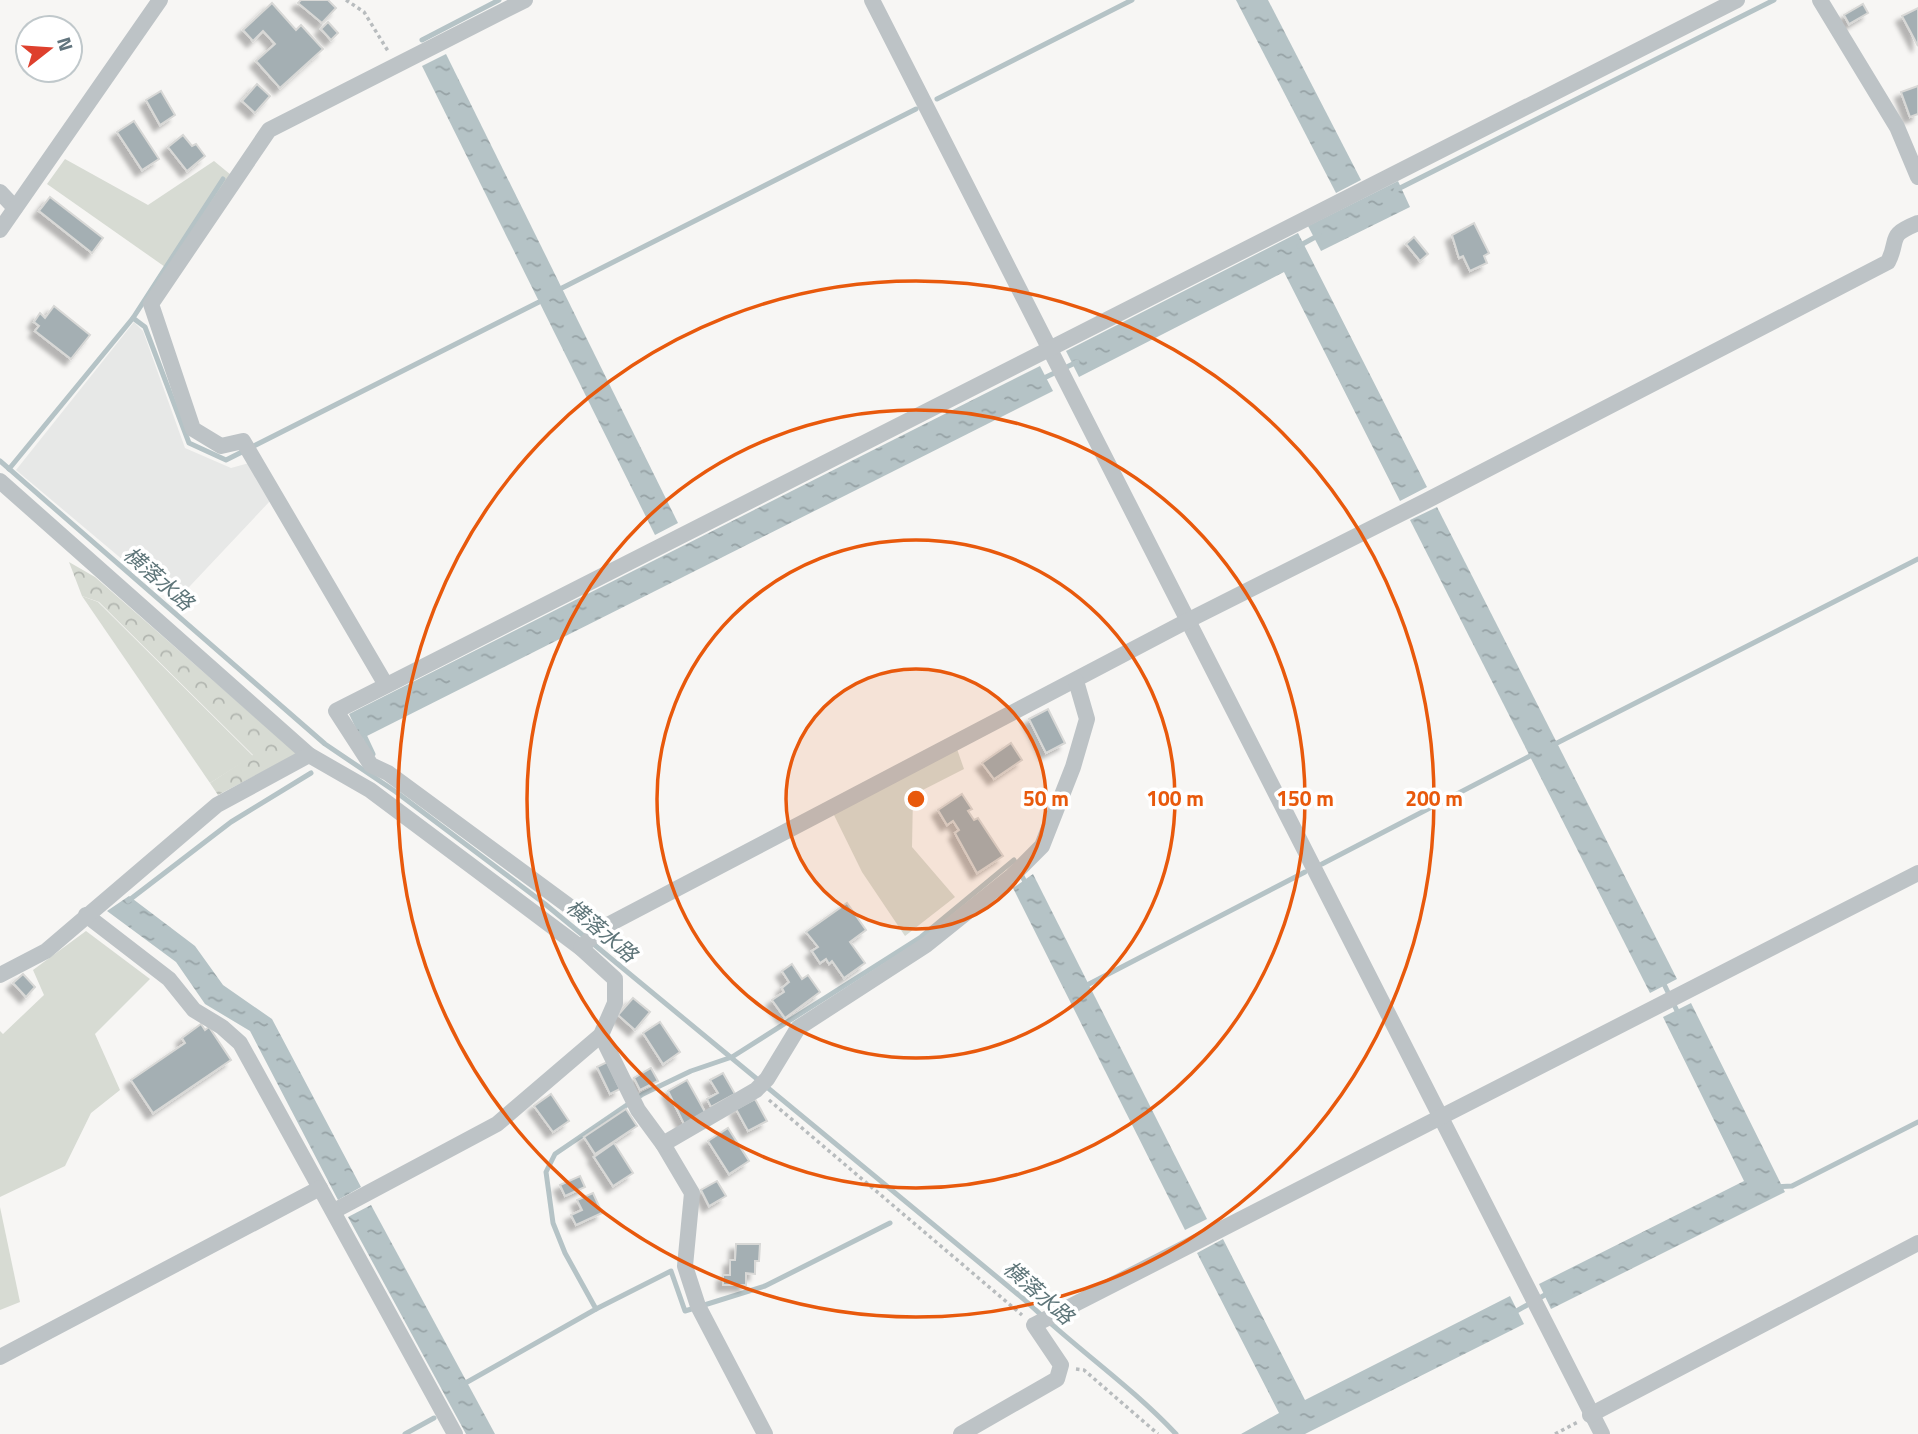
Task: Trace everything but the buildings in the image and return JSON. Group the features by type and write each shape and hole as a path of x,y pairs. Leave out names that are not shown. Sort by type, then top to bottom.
{"street":[{"path":"0,230 160,0"},
{"path":"386,685 248,448 221,446 193,429 151,304 269,130 525,0"},
{"path":"872,0 1602,1434"},
{"path":"600,929 388,773 371,765 336,711 1737,0"},
{"path":"1820,0 1897,127 1918,177"},
{"path":"0,192 15,208"},
{"path":"581,948 600,929 1187,621 1888,262 1892,240 1902,229 1918,223"},
{"path":"0,481 309,755 370,790 581,948 615,979 615,1003 601,1035 497,1124 348,1204"},
{"path":"663,1144 762,1084 798,1028 926,945 1012,876 1042,846 1073,767 1087,719 1076,681"},
{"path":"0,975 46,951 217,805 309,755"},
{"path":"370,790 388,773"},
{"path":"961,1434 1057,1379 1061,1365 1034,1325 1438,1116 1918,873"},
{"path":"86,915 169,979 194,1010 222,1027 240,1043 320,1188 348,1204 455,1434"},
{"path":"601,1035 638,1110 663,1144 692,1193 685,1266 698,1306 765,1434"},
{"path":"0,1357 320,1188"},
{"path":"1590,1415 1918,1243"}],"path":[{"path":"346,0 364,12 397,65"},
{"path":"762,1084 1034,1325"},
{"path":"1061,1365 1084,1370 1158,1434"},
{"path":"1555,1434 1590,1415"}],"shaded area":[{"path":"134,322 143,331 185,448 231,468 249,463 270,501 174,603 16,470"}],"green space":[{"path":"65,159 148,205 214,161 231,175 168,269 47,184"},
{"path":"69,562 95,577 297,754 218,795 210,783 253,755 99,602 82,596"},
{"path":"82,596 98,602 253,756 210,783"},
{"path":"957,749 964,769 913,795 912,847 955,897 905,936 862,872 833,813"},
{"path":"86,931 150,979 95,1034 120,1090 91,1113 65,1166 0,1197 0,1031 3,1034 44,995 33,970"},
{"path":"0,1207 20,1302 0,1310"}],"water":[{"path":"1236,0 1268,0 1361,180 1336,193"},
{"path":"446,54 678,523 655,535 422,66"},
{"path":"1398,181 1410,207 1321,251 1308,226"},
{"path":"1298,233 1427,487 1400,501 1284,272 1079,377 1066,351"},
{"path":"1040,366 1053,391 361,739 349,714"},
{"path":"1437,507 1677,979 1650,993 1410,520"},
{"path":"1033,874 1207,1219 1185,1230 1013,888"},
{"path":"129,896 195,946 223,985 272,1019 361,1187 338,1200 250,1031 205,1004 176,962 107,911"},
{"path":"1691,1003 1785,1192 1551,1309 1539,1284 1744,1181 1663,1017"},
{"path":"371,1205 495,1434 466,1434 348,1217"},
{"path":"1223,1239 1305,1400 1510,1296 1524,1324 1305,1434 1241,1434 1279,1413 1197,1253"}],"waterway":[{"path":"422,40 499,0"},
{"path":"937,99 1132,0"},
{"path":"1396,190 1774,0"},
{"path":"562,288 916,109"},
{"path":"133,318 223,179"},
{"path":"1299,246 1319,235"},
{"path":"9,469 133,318 145,327 189,443 226,460 539,302"},
{"path":"1042,379 1077,362"},
{"name":"横落水路","path":"0,461 325,744 396,792 545,904 1026,1301 1140,1399 1176,1434"},
{"path":"1557,743 1918,559"},
{"path":"365,737 373,754"},
{"path":"1322,864 1530,756"},
{"path":"128,901 231,822 311,773"},
{"path":"462,1385 596,1309 565,1253 553,1223 546,1172 555,1154 643,1094 691,1071 732,1057 921,937 1014,860 1026,884"},
{"path":"1089,984 1305,872"},
{"path":"1662,980 1679,1015"},
{"path":"1775,1187 1792,1186 1918,1122"},
{"path":"596,1309 671,1271 685,1311 765,1286 890,1223"},
{"path":"1513,1313 1550,1292"},
{"path":"405,1434 434,1418"}]}
